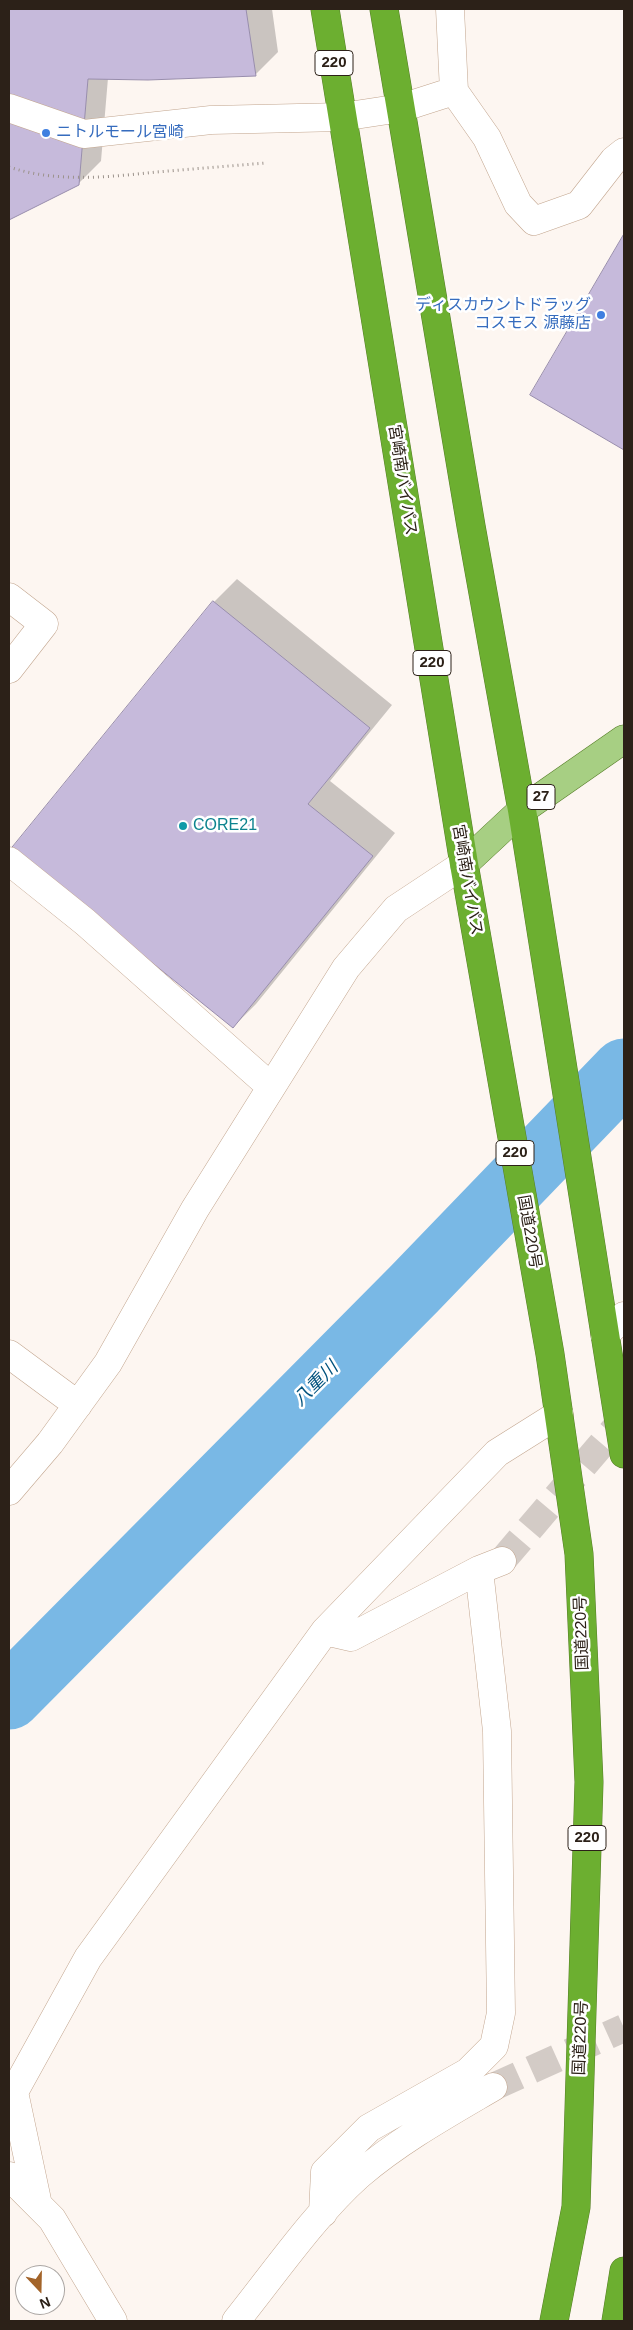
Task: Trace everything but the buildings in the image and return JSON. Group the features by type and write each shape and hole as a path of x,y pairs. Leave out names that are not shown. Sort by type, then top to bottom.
{"highway":[{"name":"宮崎南バイパス","path":"325,9 479,951"},
{"path":"384,9 471,526 610,1320 624,1454"},
{"name":"国道220号","path":"479,951 550,1354 579,1554 588,1782 576,2207 554,2321"},
{"path":"616,2321 624,2271"}],"main road":[{"name":"27","path":"464,864 522,810 624,739"}],"street":[{"path":"450,9 454,91 487,138 518,204 534,221 579,205 614,160 624,152"},
{"path":"9,108 84,134 211,120 342,117 401,108 454,91"},
{"path":"9,597 44,624 9,669"},
{"path":"9,861 85,922 270,1086"},
{"path":"9,1490 50,1443 108,1363 195,1209 270,1086 346,968 396,909 464,864"},
{"path":"9,1354 78,1405"},
{"path":"38,2205 14,2092 88,1958 325,1631 497,1453 559,1414"},
{"path":"322,2213 325,2172 369,2128 468,2072 494,2046 501,2012 497,1731 491,1565 351,1637 325,1631"},
{"path":"236,2321 322,2213 359,2176 432,2123 493,2088"},
{"path":"9,2176 52,2219 113,2321"}],"path":[{"path":"9,167 31,174 105,177 265,163"}],"waterway":[{"name":"八重川","path":"9,1697 414,1289 624,1071"}],"tunnel":[{"path":"502,1561 624,1418"},
{"path":"493,2087 624,2028"}],"place":[{"name":"ニトルモール宮崎","path":"46,133"},
{"name":"ディスカウントドラッグ コスモス 源藤店","path":"601,315"},
{"name":"CORE21","path":"183,826"}]}
